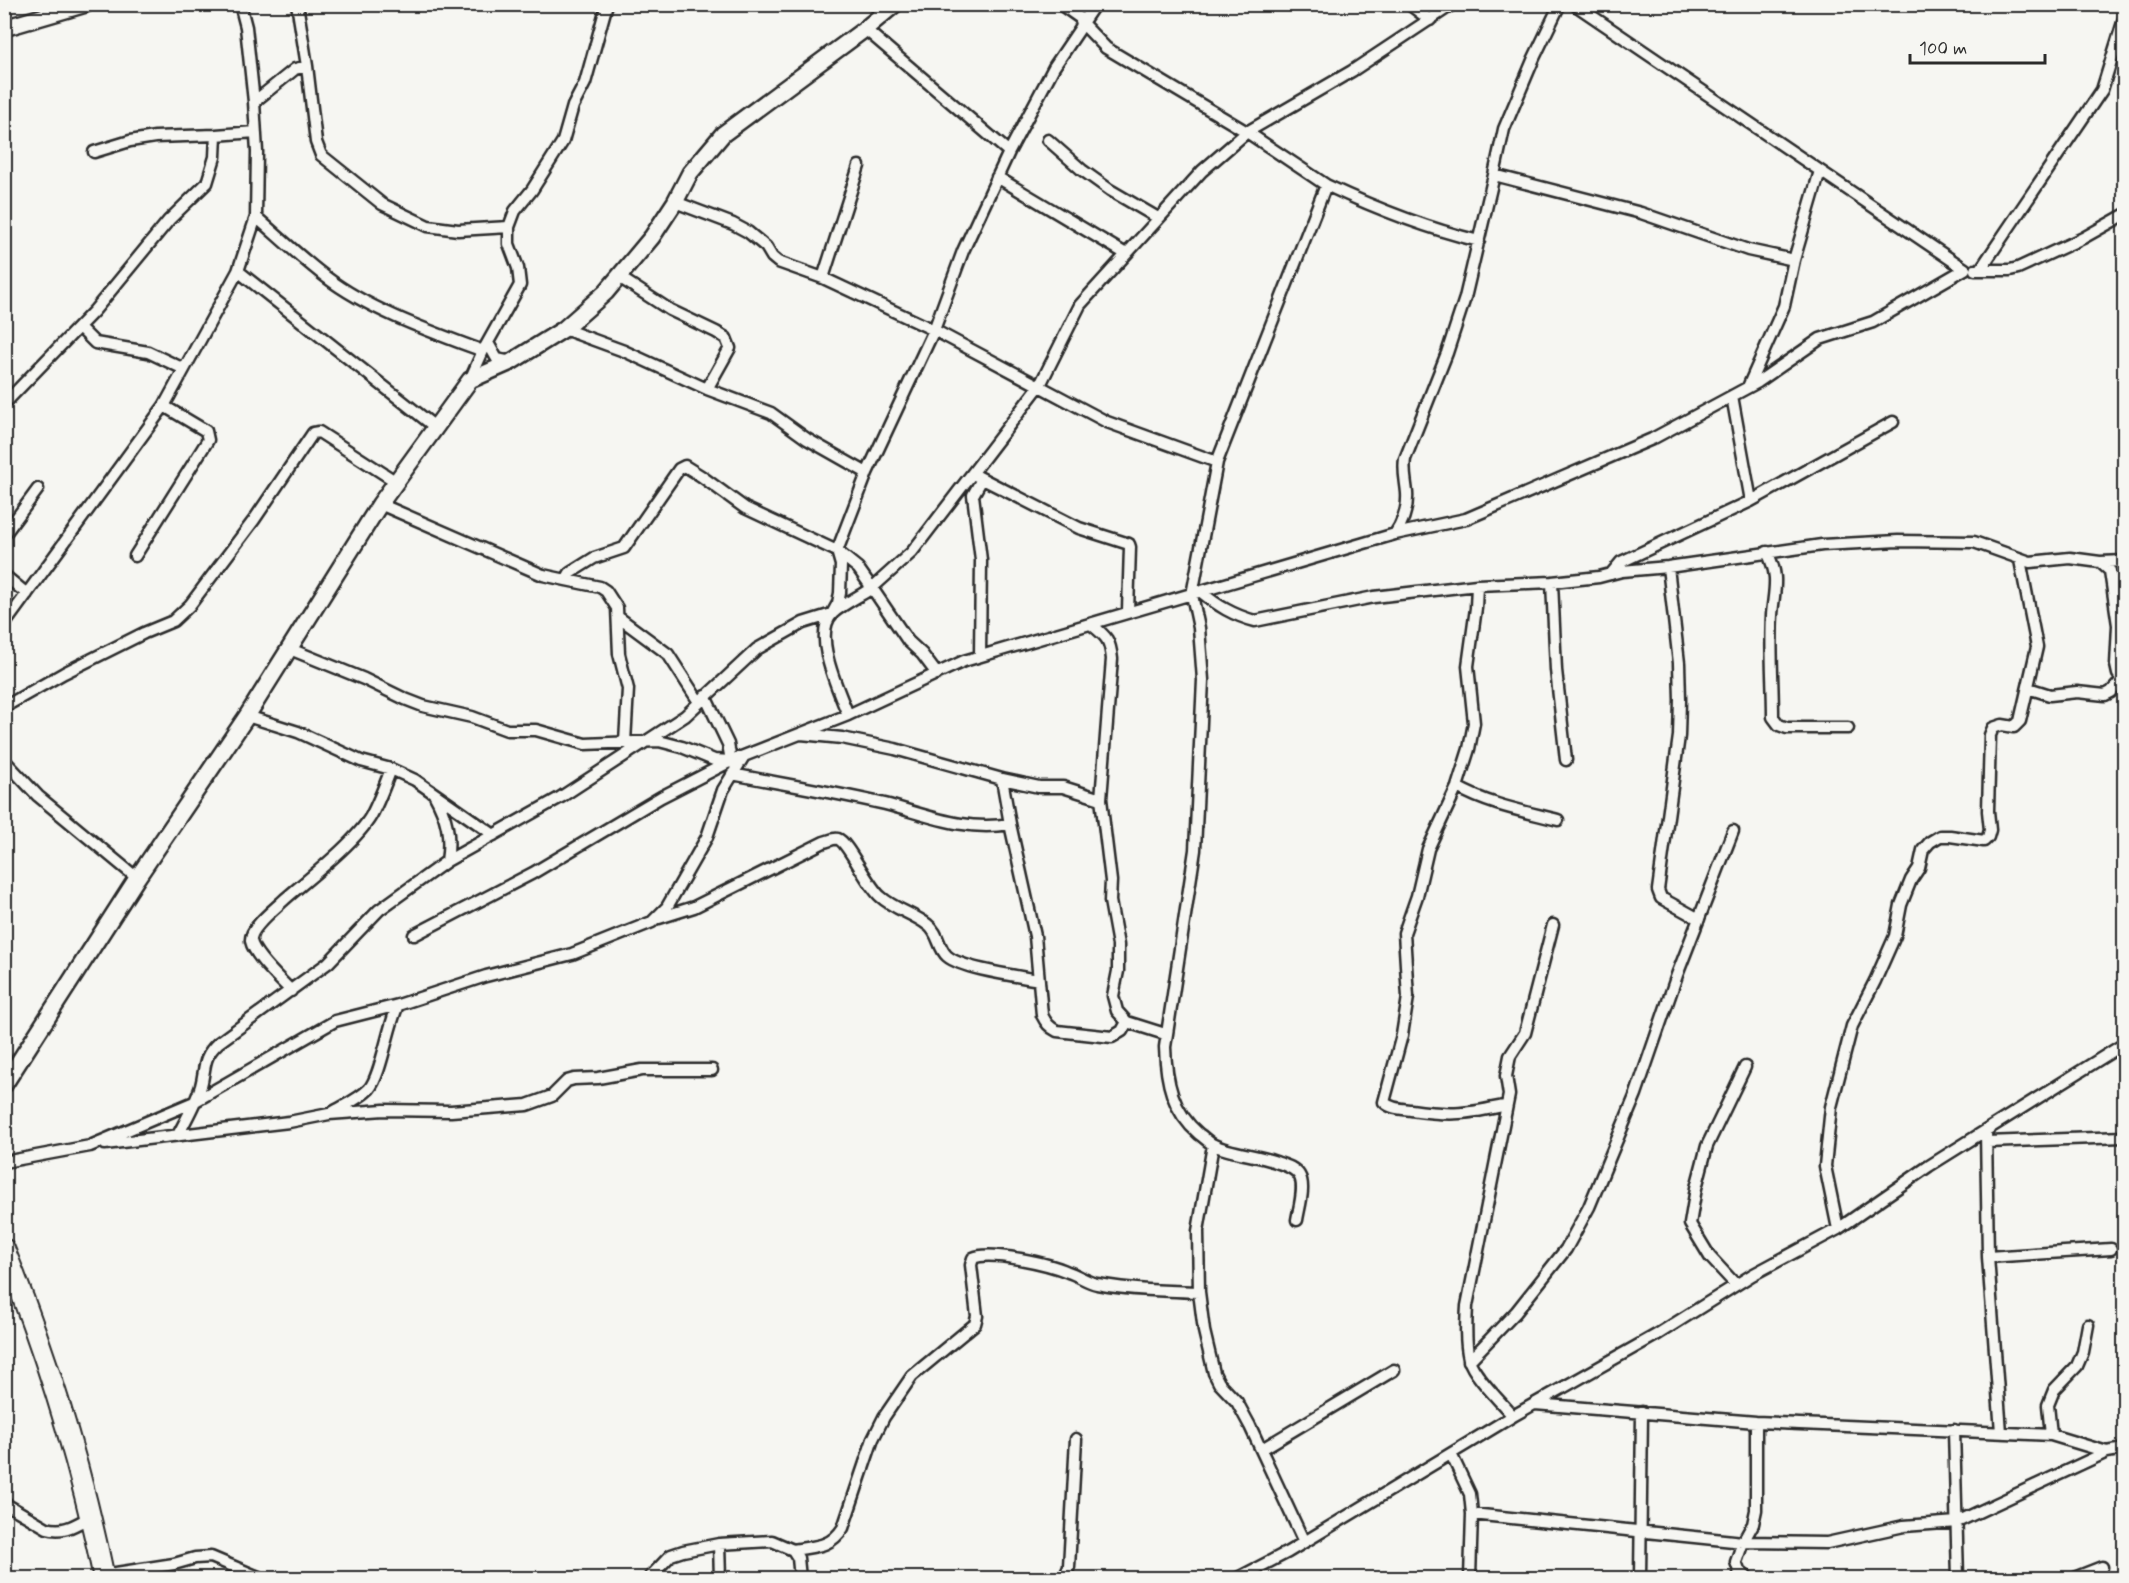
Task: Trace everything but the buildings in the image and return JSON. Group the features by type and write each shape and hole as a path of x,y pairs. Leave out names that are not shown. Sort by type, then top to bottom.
{"highway":[{"path":"4,1250 29,1313 55,1391 104,1577"}],"street":[{"path":"4,28 86,4"},
{"path":"4,625 164,406 238,271 256,217 257,152 246,27 240,4"},
{"path":"297,4 316,142 321,156 382,204 428,226 458,230 509,227"},
{"path":"4,1085 137,878 248,716 380,504 470,380 520,285 518,268 509,244 509,227 515,211 537,183 563,141 573,106 585,82 607,4"},
{"path":"470,380 511,362 564,329 606,292 652,237 675,202 690,172 723,134 865,29 895,4"},
{"path":"1060,4 1080,18 1106,48 1246,132 1326,184 1403,218 1442,232 1479,241"},
{"path":"848,715 833,675 824,641 825,629 840,594 841,566 837,551 867,473 934,330 963,251 997,177 1054,67 1095,4"},
{"path":"1409,4 1430,20"},
{"path":"179,1133 201,1086 205,1060 209,1052 218,1043 328,963 379,910 447,861 561,797 685,716 757,649 803,623 832,614 872,588 912,552 978,476 1040,386 1080,305 1202,171 1246,132 1352,71 1453,4"},
{"path":"1395,534 1402,522 1407,498 1403,468 1405,459 1448,353 1465,298 1504,129 1560,4"},
{"path":"1574,4 1965,269 2010,270 2018,268 2083,238 2124,215"},
{"path":"1980,270 2102,90 2124,19"},
{"path":"865,29 1009,152"},
{"path":"254,102 271,86 295,69 307,66"},
{"path":"94,152 130,141 155,137 255,132"},
{"path":"4,404 79,327 169,220 207,183 215,157 216,135"},
{"path":"1048,140 1082,171 1158,218"},
{"path":"823,278 859,166"},
{"path":"1748,387 1784,306 1794,260 1820,171"},
{"path":"1494,175 1641,213 1748,250 1794,260"},
{"path":"997,177 1126,254"},
{"path":"1297,1220 1302,1184 1301,1177 1295,1169 1260,1156 1213,1145 1192,1127 1175,1105 1165,1065 1165,1034 1195,850 1203,680 1197,593 1217,462 1326,184"},
{"path":"675,202 748,232 766,247 771,257 778,262 823,278 934,330 1107,422 1217,462"},
{"path":"256,217 327,277 359,298 428,330 486,347 497,359 511,362"},
{"path":"90,1146 194,1102 335,1021 399,1005 486,976 572,954 652,922 667,907 707,837 733,767 744,756 848,715 964,661 1395,534 1467,519 1652,439 1748,387 1820,339 1873,322 1965,269"},
{"path":"238,271 435,427"},
{"path":"619,278 670,310 716,332 729,343 730,348 707,389"},
{"path":"79,327 95,343 148,352 184,369"},
{"path":"564,329 624,351 707,389 771,412 807,439 867,473"},
{"path":"1732,396 1752,501"},
{"path":"135,556 208,440 206,431 164,406"},
{"path":"1611,574 1621,562 1752,501 1893,422"},
{"path":"4,706 74,668 173,621 190,605 254,520 314,433 319,432 333,440 395,482"},
{"path":"566,580 570,573 594,558 624,548 678,469 685,466 745,508 837,551 858,568 908,641 922,654 937,674"},
{"path":"978,476 1079,528 1129,544 1131,547 1128,611"},
{"path":"978,476 973,495 981,560 980,656"},
{"path":"4,535 38,489"},
{"path":"380,504 543,575 600,587 614,602 618,617 620,654 628,689 625,742"},
{"path":"1197,593 1236,616 1255,621 1374,597 1477,585 1552,582 1599,577 1822,545 1974,542 2030,562 2070,558 2100,562 2124,561"},
{"path":"1767,552 1775,570 1776,583 1772,615 1773,717 1779,725 1787,728 1848,728"},
{"path":"1838,1229 1824,1166 1831,1107 1852,1026 1875,981 1894,936 1901,905 1911,880 1919,868 1923,850 1940,836 1979,842 1988,837 1990,830 1988,811 1990,735 1993,728 2002,725 2014,727 2020,721 2037,647 2020,560"},
{"path":"2028,688 2050,695 2077,692 2105,695 2123,681 2116,665 2118,625 2110,571 2100,562"},
{"path":"1668,567 1680,663 1679,736 1658,890 1661,898 1699,919"},
{"path":"4,575 27,594"},
{"path":"1552,582 1556,670 1566,760"},
{"path":"1477,585 1468,666 1474,723 1469,749 1457,787 1428,849 1417,896 1404,933 1408,997 1403,1027 1384,1102 1393,1107 1440,1115 1461,1114 1507,1105"},
{"path":"618,617 668,654 702,699 728,744 733,767"},
{"path":"1092,625 1106,636 1110,644 1112,659 1101,799 1111,881 1110,901 1118,945 1118,971 1113,996 1117,1011 1127,1022 1165,1034"},
{"path":"291,649 423,706 472,717 507,730 536,730 585,744 648,740 669,743 733,767 961,825 977,827 1010,824"},
{"path":"248,716 298,732 361,761 391,769 415,780 494,835"},
{"path":"798,734 842,738 895,749 1002,779 1039,787 1063,787 1101,799"},
{"path":"4,760 38,796 137,878"},
{"path":"414,935 533,873 661,797 733,767"},
{"path":"291,991 259,955 251,942 252,934 255,928 360,829 370,817 391,769"},
{"path":"1002,779 1035,936 1042,1015 1049,1026 1057,1031 1112,1037 1122,1030 1127,1022"},
{"path":"1457,787 1495,804 1558,820"},
{"path":"433,792 447,821 449,841 447,861"},
{"path":"1469,1361 1515,1312 1566,1249 1589,1207 1636,1094 1677,975 1733,831"},
{"path":"658,918 694,908 824,842 837,839 844,843 864,876 881,898 928,924 936,932 944,954 952,960 965,965 1039,980"},
{"path":"1512,1416 1469,1361 1466,1329 1467,1306 1509,1095 1506,1076 1510,1056 1525,1033 1553,926"},
{"path":"329,1114 369,1088 378,1069 392,1017 399,1005"},
{"path":"1238,1578 1304,1542 1512,1416 1625,1354 1736,1285 1838,1229 1929,1166 1987,1137 2124,1044"},
{"path":"1736,1285 1710,1257 1690,1224 1696,1188 1707,1146 1745,1067"},
{"path":"4,1162 90,1146 179,1133 289,1122 329,1114 384,1110 451,1111 527,1105 552,1096 567,1081 574,1079 597,1078 642,1070 712,1070"},
{"path":"1987,1137 2124,1137"},
{"path":"1987,1137 1988,1257 2001,1432"},
{"path":"1213,1145 1198,1231 1199,1292 1204,1331 1214,1373 1219,1383 1237,1402 1262,1449 1304,1542"},
{"path":"1988,1257 2111,1249"},
{"path":"649,1578 671,1555 683,1551 719,1544 772,1541 793,1550 827,1544 835,1540 843,1528 873,1439 884,1417 912,1376 975,1324 977,1316 971,1265 973,1258 979,1255 994,1256 1050,1265 1094,1284 1137,1290 1199,1292"},
{"path":"2051,1435 2048,1405 2054,1390 2077,1366 2083,1352 2088,1325"},
{"path":"1262,1449 1394,1370"},
{"path":"1535,1404 1756,1422 2051,1435 2108,1452"},
{"path":"1640,1578 1642,1412"},
{"path":"1748,1578 1739,1572 1737,1563 1743,1542 1753,1524 1756,1510 1756,1422"},
{"path":"1954,1430 1958,1578"},
{"path":"1064,1578 1070,1567 1076,1439"},
{"path":"1472,1514 1743,1542 1827,1542 1904,1526 1957,1522 2108,1452 2124,1449"},
{"path":"1451,1454 1470,1494 1472,1514 1470,1578"},
{"path":"4,1503 47,1528 55,1530 68,1528 90,1517"},
{"path":"719,1544 720,1578"},
{"path":"793,1550 798,1558 800,1578"},
{"path":"104,1577 174,1564 195,1557 211,1557 261,1578"},
{"path":"2074,1578 2102,1567"}]}
